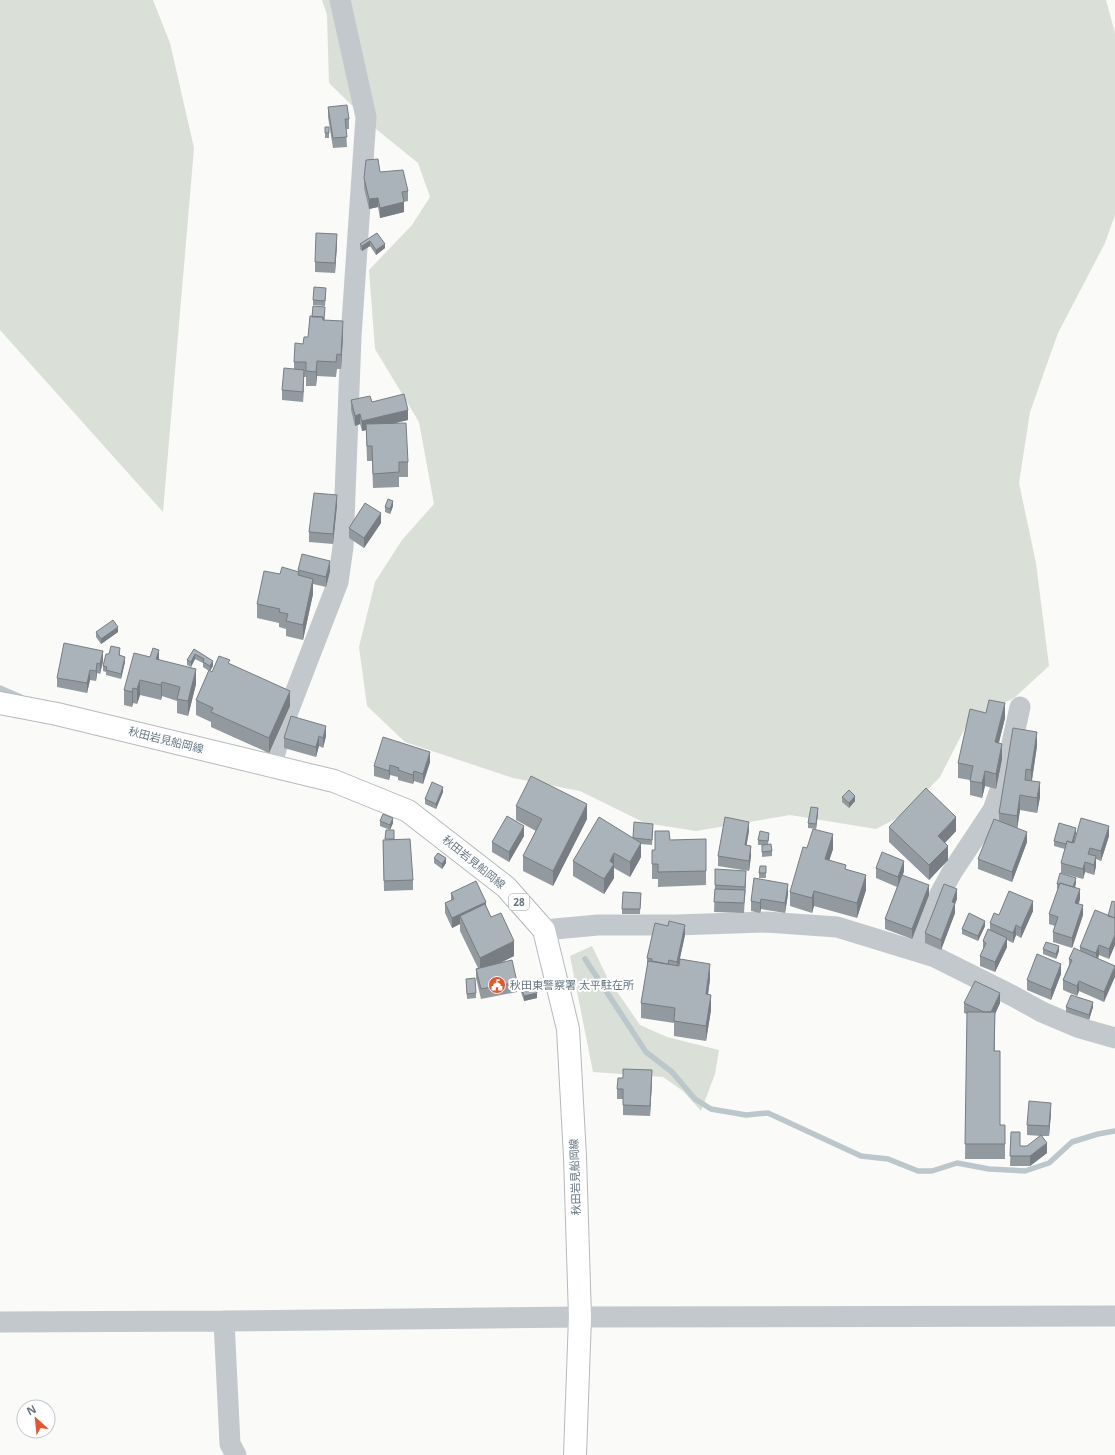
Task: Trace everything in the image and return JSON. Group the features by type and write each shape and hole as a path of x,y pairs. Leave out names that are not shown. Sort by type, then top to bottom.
{"main road":[{"name":"秋田岩見船岡線","path":"0,703 57,714 334,782 408,811 506,887 544,930 568,1029 575,1157 580,1317 575,1455"}],"street":[{"path":"271,767 284,722 338,582 342,547 351,337 366,117 340,0"},
{"path":"916,951 940,894 952,872 993,810 1004,779 1020,707"},
{"path":"544,930 598,925 676,925 766,922 837,927 934,957 1042,1012 1080,1028 1115,1038"},
{"path":"0,1322 224,1322 580,1317 1115,1316"},
{"path":"224,1322 230,1444 236,1455"}],"shaded area":[{"path":"0,0 153,0 170,43 194,148 163,512 0,330"},
{"path":"322,0 1106,0 1115,33 1115,215 1105,243 1058,333 1030,412 1019,483 1036,563 1049,666 1014,698 968,722 940,777 903,815 876,829 790,815 696,831 645,823 580,791 513,778 405,742 367,706 359,647 375,582 402,540 434,504 419,422 375,349 369,270 412,225 430,197 418,163 376,129 329,83 327,15"},
{"path":"592,946 607,977 640,1025 667,1037 719,1050 715,1074 701,1111 683,1091 663,1077 593,1072 570,956"}],"building":[{"path":"347,105 349,119 345,119 347,137 333,138 328,107"},
{"path":"325,127 329,127 329,133 325,133"},
{"path":"378,159 380,172 403,170 408,191 402,192 404,202 380,208 378,198 369,199 364,178 366,160"},
{"path":"316,233 337,234 335,263 315,262"},
{"path":"377,233 385,244 376,250 370,241 362,246 360,244"},
{"path":"314,287 326,288 325,301 313,300"},
{"path":"313,306 325,307 324,320 323,317 312,317"},
{"path":"310,316 323,317 323,320 343,321 341,355 337,354 336,362 317,361 316,372 306,371 306,362 294,362 295,343 303,344 304,337 308,337"},
{"path":"284,368 304,370 303,392 282,390"},
{"path":"404,394 408,410 362,421 360,414 355,416 351,400 370,396 372,402"},
{"path":"406,423 408,462 399,462 399,472 373,474 372,446 367,446 366,424"},
{"path":"314,493 337,495 333,534 309,532"},
{"path":"388,499 393,501 390,509 385,507"},
{"path":"365,503 381,513 364,538 349,528"},
{"path":"302,554 330,561 326,577 298,570"},
{"path":"282,567 299,572 298,575 313,579 303,625 286,621 288,614 279,612 280,609 257,604 264,571 280,574"},
{"path":"113,620 118,627 101,639 96,632"},
{"path":"64,643 103,651 100,664 97,663 96,671 90,670 87,683 57,678"},
{"path":"111,646 120,648 119,655 125,657 121,674 106,670 107,667 103,666 106,654 109,654"},
{"path":"153,648 159,650 156,659 196,669 188,701 177,699 180,687 162,682 161,685 140,680 137,689 133,688 132,692 124,690 134,653 150,657"},
{"path":"194,649 213,661 210,666 203,662 204,659 195,654 191,662 187,660"},
{"path":"219,656 230,660 228,663 290,691 269,738 211,712 213,708 196,700 209,670 212,672"},
{"path":"989,700 1005,703 995,742 1002,744 996,774 985,771 982,783 970,781 973,766 958,763 970,709 986,713"},
{"path":"291,716 326,726 323,738 319,736 316,747 284,738"},
{"path":"1013,728 1037,732 1031,770 1026,769 1025,780 1040,782 1037,798 1020,795 1017,816 999,813"},
{"path":"383,737 430,752 423,774 414,771 413,775 398,770 399,768 390,765 389,771 374,766"},
{"path":"531,776 587,804 553,871 523,856 542,819 516,806"},
{"path":"432,782 443,787 436,804 425,799"},
{"path":"926,788 956,817 938,836 948,846 929,865 889,827"},
{"path":"849,790 855,796 849,803 842,797"},
{"path":"811,807 818,808 816,824 808,823"},
{"path":"383,814 393,818 390,825 380,821"},
{"path":"507,816 524,826 509,852 492,842"},
{"path":"599,817 641,843 630,862 614,853 610,861 614,864 604,879 573,861"},
{"path":"725,817 749,822 745,845 751,846 749,861 718,856"},
{"path":"1081,818 1109,826 1101,851 1090,848 1088,854 1096,856 1094,865 1085,862 1083,869 1061,863 1067,841 1074,843"},
{"path":"994,819 1027,832 1012,872 978,859"},
{"path":"634,822 653,824 652,840 633,837"},
{"path":"1059,823 1076,828 1072,843 1067,841 1066,844 1054,841"},
{"path":"813,829 833,834 825,859 846,865 845,869 866,875 857,903 814,891 812,898 790,892 803,847 807,848"},
{"path":"386,830 394,830 394,839 385,839"},
{"path":"655,831 669,831 670,840 706,839 706,871 658,872 658,864 652,864 652,850 655,850"},
{"path":"760,831 769,833 768,841 758,840"},
{"path":"410,839 413,880 384,881 383,840"},
{"path":"771,844 772,851 762,852 762,845"},
{"path":"882,852 904,861 898,877 876,868"},
{"path":"438,853 446,858 442,864 434,858"},
{"path":"760,866 766,866 766,873 759,873"},
{"path":"715,869 746,871 745,887 715,885"},
{"path":"1060,873 1076,878 1073,887 1060,883 1057,884"},
{"path":"902,875 929,885 912,929 885,919"},
{"path":"754,878 788,884 785,903 761,899 760,903 751,901"},
{"path":"476,881 486,902 452,918 445,903 454,899 451,893"},
{"path":"1060,883 1080,889 1075,903 1083,905 1072,938 1053,932 1058,917 1049,914"},
{"path":"944,884 957,889 952,902 955,903 941,940 925,933"},
{"path":"715,889 745,890 744,903 714,902"},
{"path":"1009,891 1033,901 1021,928 1016,925 1013,933 990,923 994,913 999,915"},
{"path":"623,892 641,893 640,909 622,909"},
{"path":"1112,901 1115,902 1115,918 1108,916"},
{"path":"485,904 491,917 501,913 514,941 480,958 460,916"},
{"path":"1095,910 1115,918 1115,935 1109,949 1099,945 1096,953 1080,947"},
{"path":"969,913 985,921 978,936 962,929"},
{"path":"669,921 685,925 677,962 669,960 668,964 652,961 652,959 647,958 655,923 668,926"},
{"path":"988,929 1007,938 995,962 980,956 986,943 983,941"},
{"path":"1046,942 1059,946 1056,954 1043,949"},
{"path":"1074,948 1115,966 1104,992 1079,981 1077,986 1063,980 1072,960 1069,959"},
{"path":"1037,954 1061,964 1051,990 1027,980"},
{"path":"680,959 710,964 706,994 711,995 706,1026 674,1021 675,1008 641,1003 648,961 679,966"},
{"path":"512,960 517,982 481,989 476,969"},
{"path":"475,978 476,993 467,994 466,979"},
{"path":"975,981 1000,993 991,1012 984,1012 964,1003"},
{"path":"535,983 537,993 524,996 521,987"},
{"path":"1071,995 1093,1002 1089,1015 1066,1007"},
{"path":"967,1012 995,1012 994,1051 1000,1051 1000,1125 1005,1125 1005,1144 965,1144"},
{"path":"623,1069 652,1070 650,1106 623,1105 623,1089 617,1089 618,1078 623,1078"},
{"path":"1029,1101 1051,1103 1049,1126 1027,1125"},
{"path":"1011,1132 1020,1132 1020,1146 1027,1146 1041,1135 1047,1143 1030,1156 1010,1156"}],"waterway":[{"path":"0,688 21,697"},
{"path":"585,959 646,1052 672,1072 695,1099 711,1109 746,1115 768,1113 861,1156 888,1159 918,1171 932,1171 957,1163 989,1169 1025,1171 1049,1163 1072,1142 1098,1134 1115,1131"}],"place":[{"name":"秋田東警察署 太平駐在所","path":"497,985"}]}
